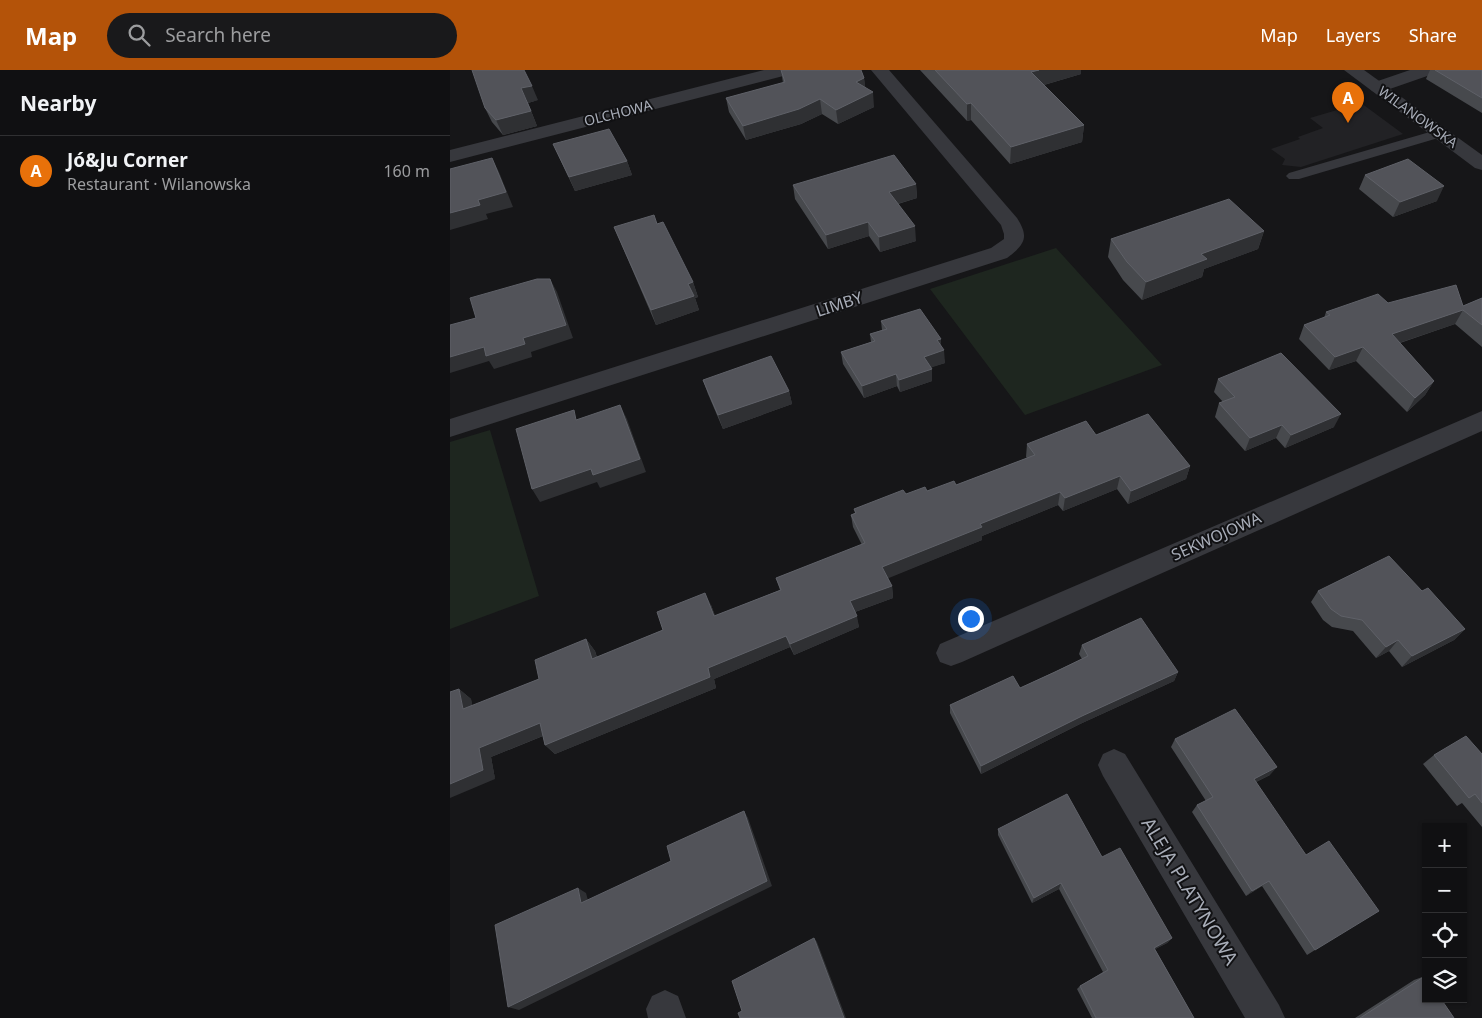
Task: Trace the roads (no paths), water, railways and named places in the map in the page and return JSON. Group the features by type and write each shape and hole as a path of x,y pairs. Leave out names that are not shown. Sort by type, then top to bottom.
{"street":[{"name":"OLCHOWA","path":"450,156 786,70"},
{"name":"LIMBY","path":"450,428 999,253 1011,244 1015,238 1015,232 1010,223 880,70"},
{"name":"WILANOWSKA","path":"1353,70 1482,164"},
{"path":"1378,87 1427,70"},
{"name":"SEKWOJOWA","path":"951,653 1482,420"},
{"name":"ALEJA PLATYNOWA","path":"1114,765 1266,1018"}],"lane":[{"path":"1294,176 1440,132"}],"place":[{"name":"Jó&Ju Corner","path":"1348,123"}]}
